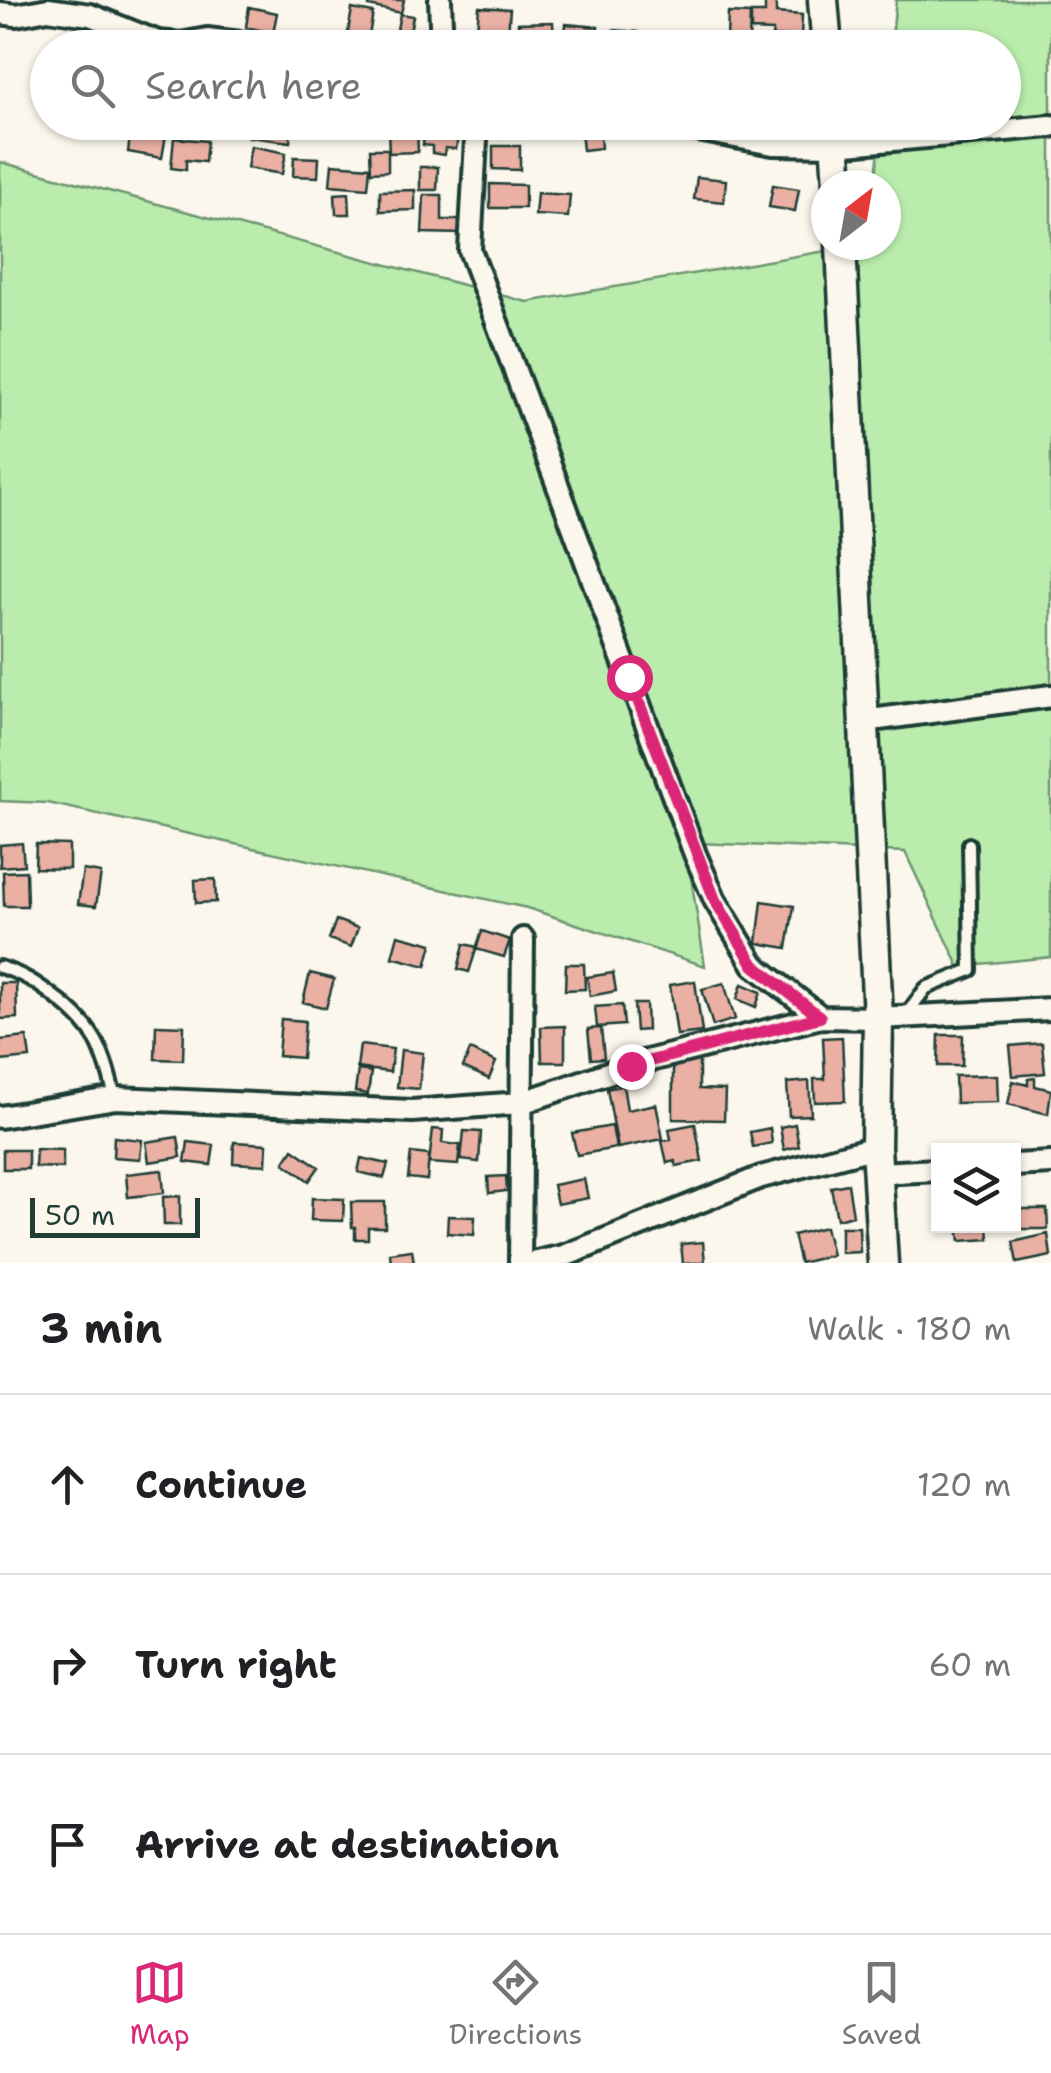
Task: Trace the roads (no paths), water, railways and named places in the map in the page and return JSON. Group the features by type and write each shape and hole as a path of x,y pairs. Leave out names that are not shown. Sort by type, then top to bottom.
{"street":[{"path":"108,0 112,24"},
{"path":"440,0 441,30"},
{"path":"823,0 826,30"},
{"path":"0,13 48,10 90,15 127,30"},
{"path":"1021,127 1051,126"},
{"path":"476,140 470,250 695,854 715,900 754,965 820,1017"},
{"path":"751,140 772,144 797,140"},
{"path":"835,140 837,170"},
{"path":"842,260 864,721 891,1018 877,1160 883,1263"},
{"path":"864,721 1051,696"},
{"path":"520,1263 523,939"},
{"path":"0,1117 116,1098 412,1111 521,1104 631,1066 820,1017 891,1018 1051,1009"},
{"path":"533,1263 564,1256 761,1176 877,1160 931,1169"},
{"path":"1021,1165 1051,1163"}],"lane":[{"path":"891,1018 926,988 971,970 970,844"},
{"path":"0,967 25,974 83,1018 104,1054 116,1098"}]}
